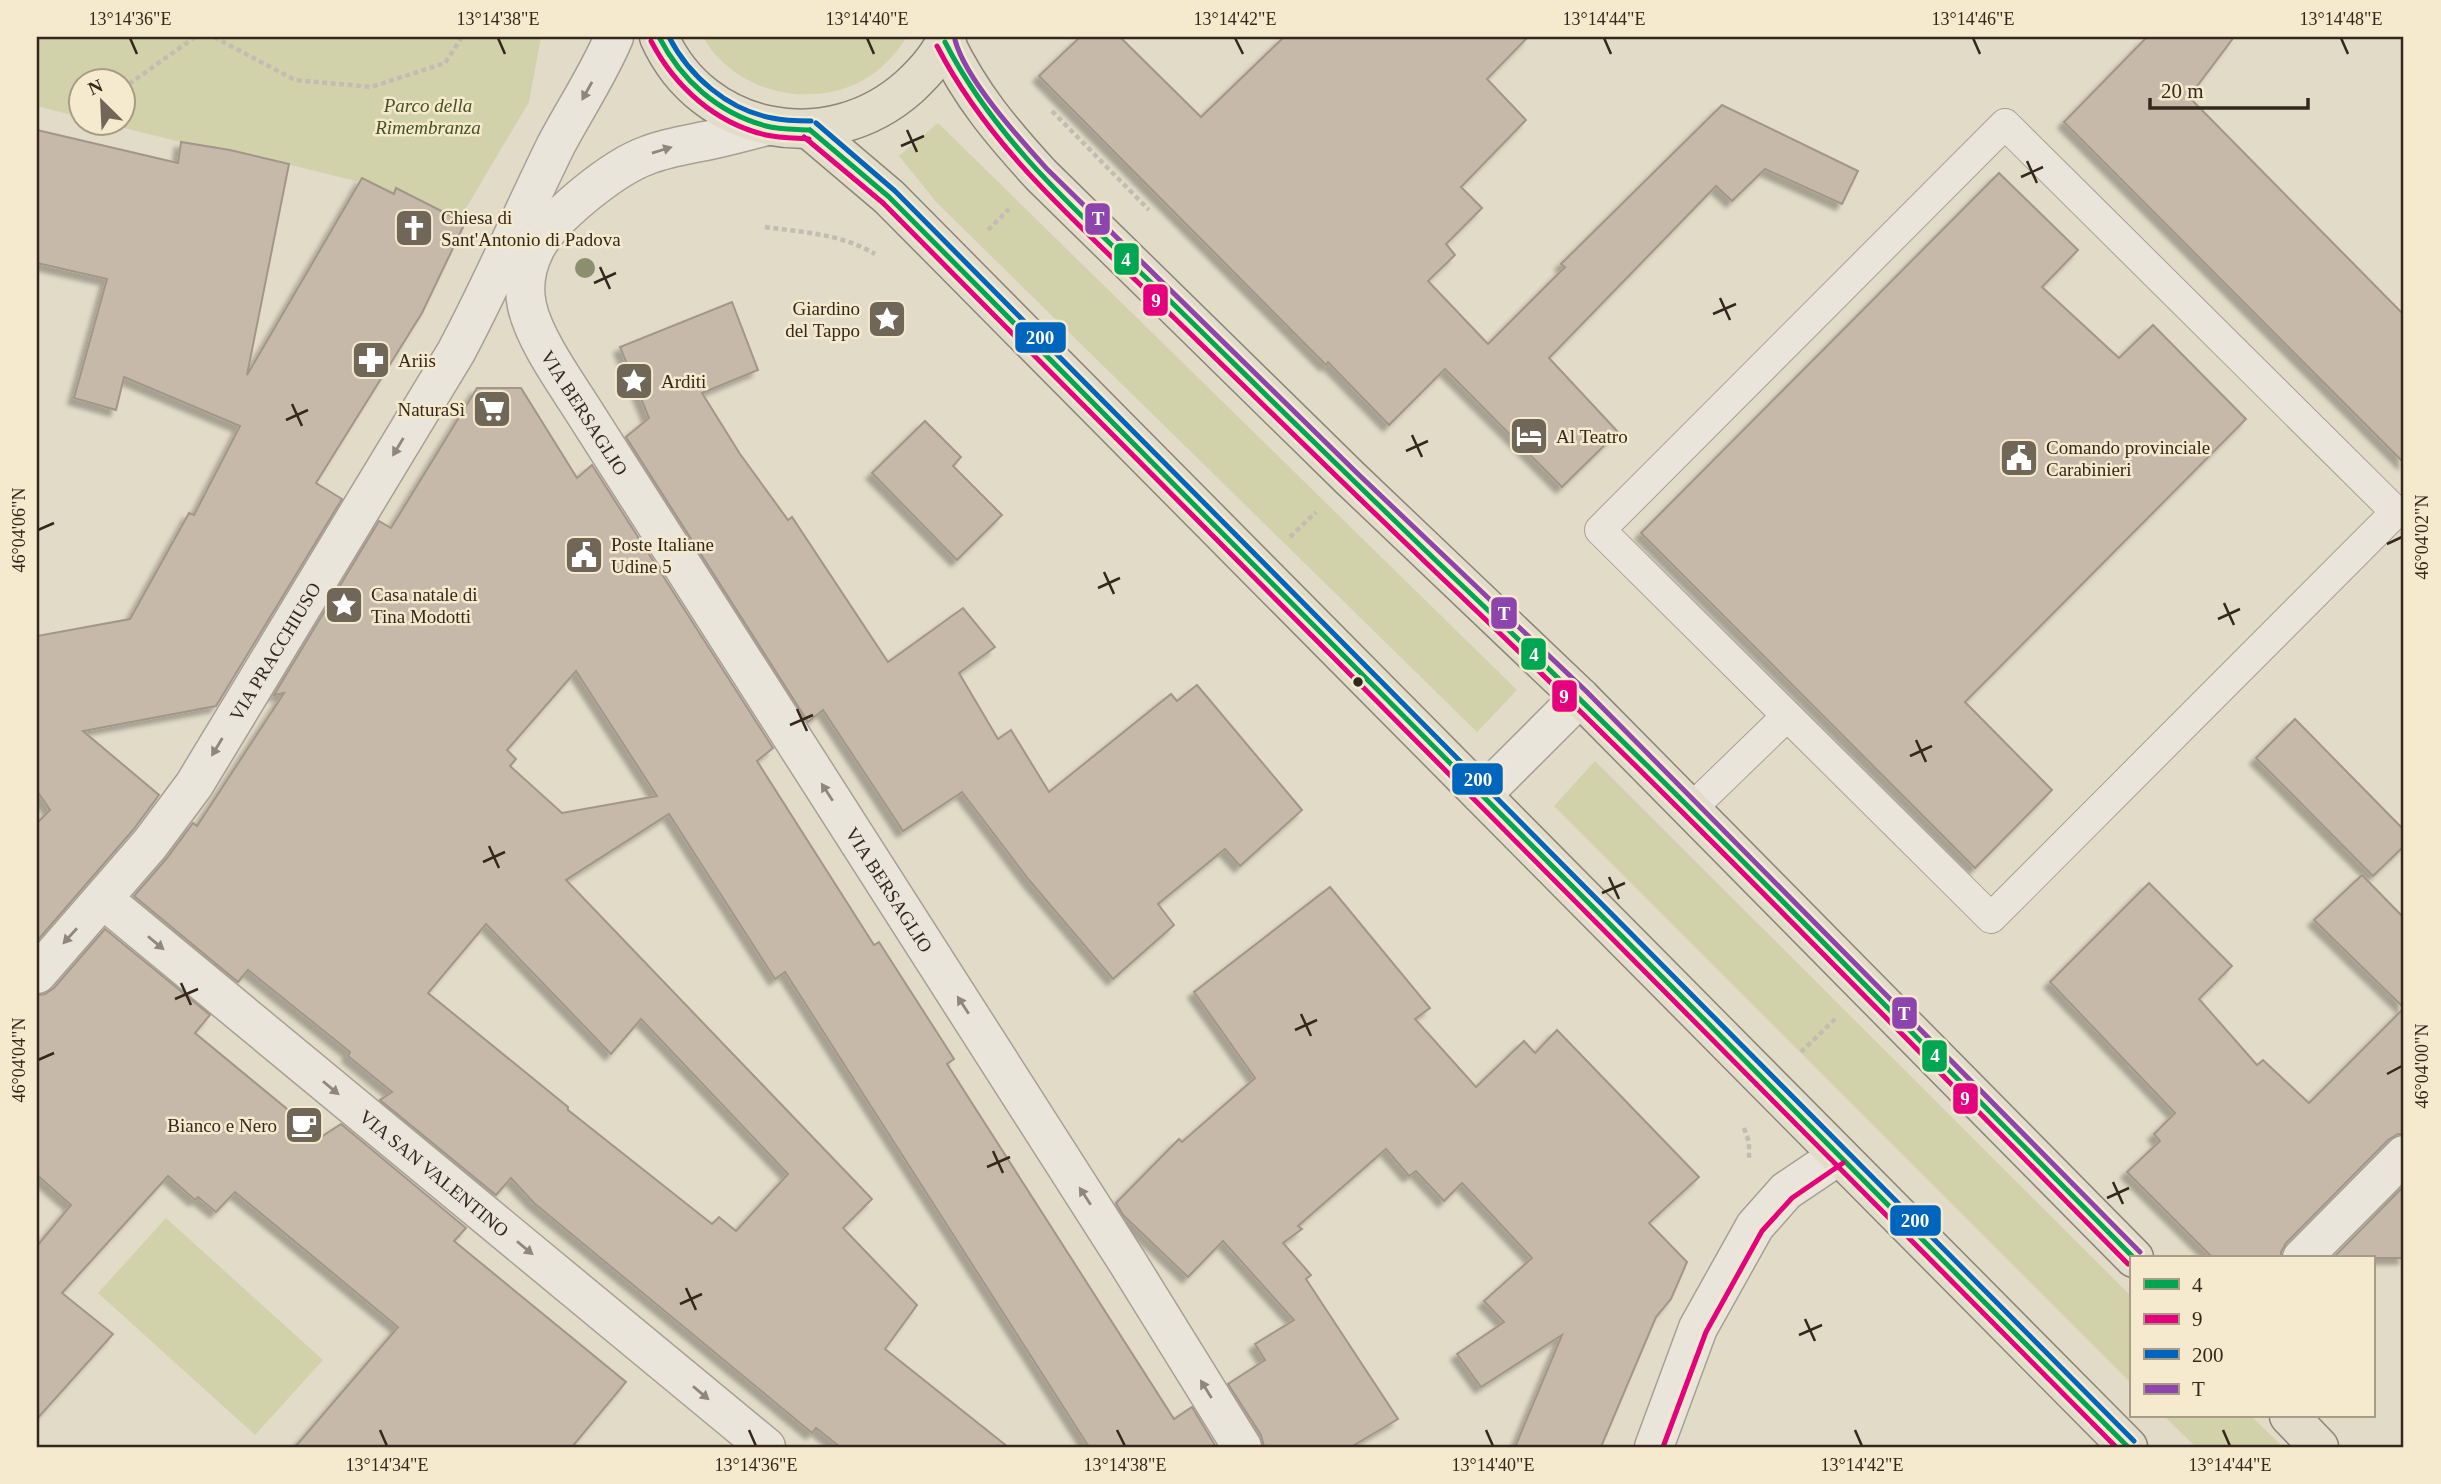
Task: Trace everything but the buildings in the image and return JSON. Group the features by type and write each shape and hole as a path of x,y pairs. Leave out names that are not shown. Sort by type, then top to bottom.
{"main road":[{"path":"659,37 666,53 692,86 727,111 767,126 810,130 852,122 890,104 923,75 946,39"},
{"path":"946,39 962,78 1000,131 1041,175 1350,478 1580,697 2132,1256"},
{"path":"810,130 890,197 2128,1447"},
{"path":"2291,1418 2319,1447"}],"street":[{"name":"VIA PRACCHIUSO","path":"37,974 150,844 194,785 456,352 482,304 557,143 614,37"},
{"name":"VIA BERSAGLIO","path":"767,126 676,146 623,165 574,204 536,247 528,266 524,288 530,317 588,418 1128,1263 1242,1447"},
{"name":"VIA BERSAGLIO","path":"482,304 520,319 537,333"},
{"path":"1482,794 1580,697"},
{"name":"VIA SAN VALENTINO","path":"103,899 766,1447"},
{"path":"2304,1256 2404,1155"},
{"path":"1654,1447 1698,1328 1755,1226 1786,1191 1838,1156"}],"lane":[{"path":"2005,124 2396,512 1990,918 1787,716 1600,530 2005,124"},
{"path":"1691,809 1787,716"}],"path":[{"path":"136,79 195,37"},
{"path":"214,37 295,80 371,87 445,63 462,37"},
{"path":"985,233 1017,201"},
{"path":"1284,542 1317,511"},
{"path":"1800,1052 1836,1017"}],"green space":[{"name":"Parco della Rimembranza","path":"37,37 541,37 529,102 459,220 396,189 394,194 362,178 360,182 230,150 136,131 136,66 66,66 66,113 37,106"},
{"path":"703,37 907,37 881,68 870,76 849,87 825,93 802,94 778,91 735,72 717,56"},
{"path":"938,123 1517,690 1477,732 937,203 899,156"},
{"path":"1595,761 2130,1295 2130,1382 1554,806"},
{"path":"166,1218 323,1360 255,1435 98,1293"},
{"path":"2166,1418 2253,1418 2283,1447 2196,1447"}],"transit line":[{"name":"4","path":"659,37 690,81 732,113 766,126 810,130"},
{"name":"200","path":"669,37 687,65 725,99 756,114 811,121"},
{"name":"T","path":"955,40 970,73 982,90 1008,125 1047,169 1356,472 1586,691 2140,1252"},
{"name":"9","path":"651,41 684,88 698,101 730,122 766,135 809,139"},
{"name":"4","path":"945,42 989,113 1072,206 1624,742 2132,1256"},
{"name":"9","path":"937,46 983,119 1038,184 1617,747 2128,1264"},
{"name":"200","path":"816,123 895,191 2134,1441"},
{"name":"4","path":"810,130 889,197 2128,1447"},
{"name":"9","path":"804,137 883,203 2116,1447"},
{"name":"9","path":"1663,1447 1706,1332 1762,1231 1792,1198 1843,1163"}],"place":[{"name":"Chiesa di Sant'Antonio di Padova","path":"414,228"},
{"name":"Giardino del Tappo","path":"887,319"},
{"name":"Ariis","path":"371,360"},
{"name":"Arditi","path":"634,381"},
{"name":"NaturaSì","path":"492,409"},
{"name":"Al Teatro","path":"1529,436"},
{"name":"Comando provinciale Carabinieri","path":"2019,458"},
{"name":"Poste Italiane Udine 5","path":"584,555"},
{"name":"Casa natale di Tina Modotti","path":"344,605"},
{"name":"Bianco e Nero","path":"304,1125"}]}
